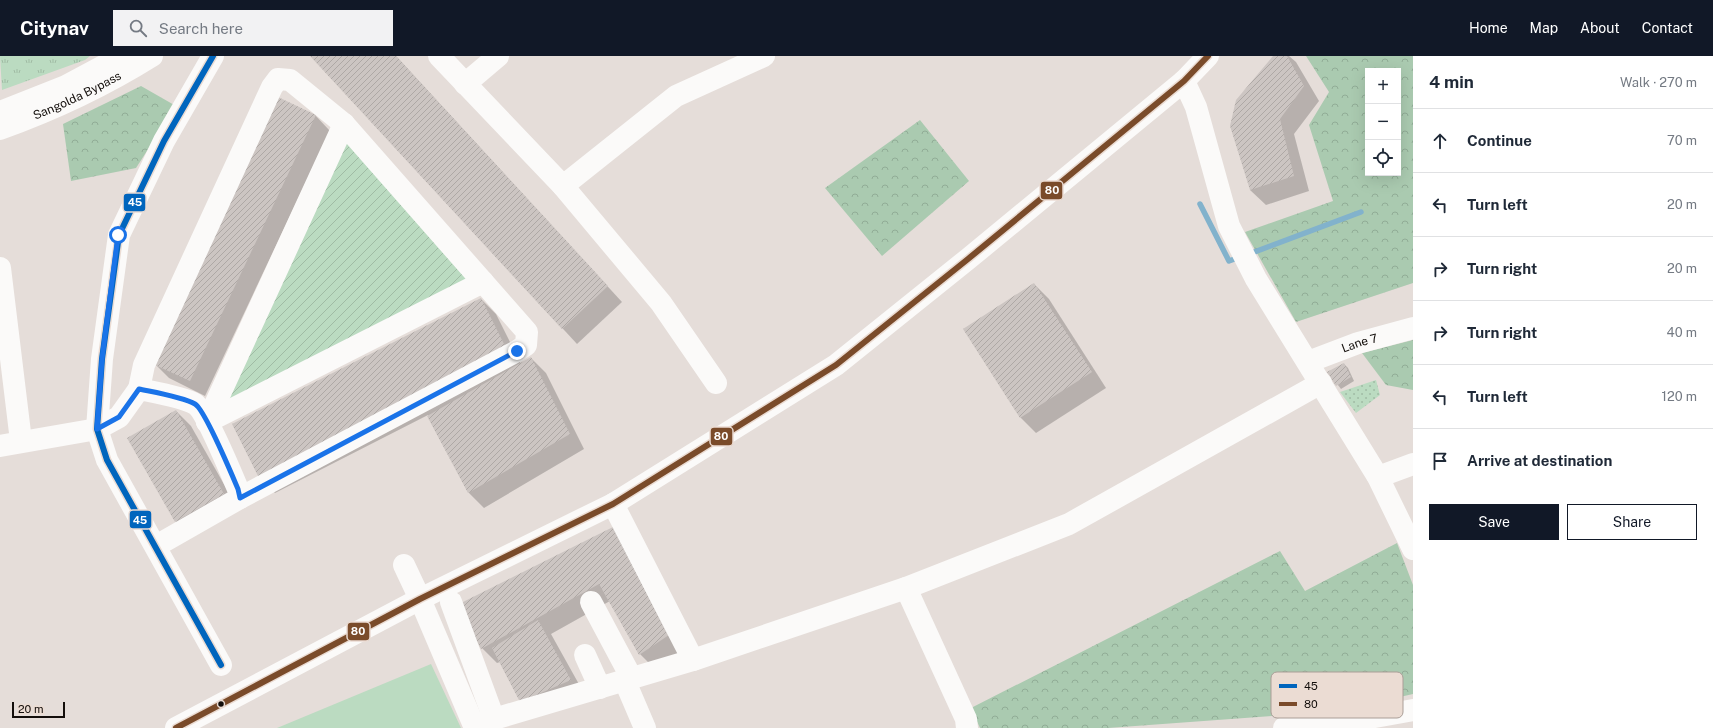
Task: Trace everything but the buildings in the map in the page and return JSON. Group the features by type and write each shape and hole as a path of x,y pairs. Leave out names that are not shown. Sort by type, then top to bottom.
{"main road":[{"name":"Sangolda Bypass","path":"0,112 66,86 122,56"},
{"name":"Sangolda Bypass","path":"0,129 45,112 124,74 152,56"},
{"path":"213,56 164,141 118,235 102,359 97,429 107,460 156,546 220,665"},
{"path":"439,56 563,186 661,303 716,384"},
{"path":"465,84 498,56"},
{"path":"563,186 676,96 764,56"},
{"path":"176,728 420,599 613,504 836,365 968,259 1184,81 1208,56"},
{"path":"0,446 21,441 97,429 119,417 139,389 144,365 272,87 278,79 290,80 344,124 527,332 526,345 240,498 156,546"},
{"path":"1184,81 1196,107 1229,226 1256,279 1378,477 1413,549"},
{"path":"207,422 344,124"},
{"path":"0,268 21,441"},
{"path":"207,422 483,282"},
{"name":"Lane 7","path":"1308,362 1358,343 1413,328"},
{"path":"481,724 600,688 627,678 692,660 906,588 1069,524 1321,383"},
{"path":"139,389 157,392 196,405 207,422 238,489 240,498"},
{"path":"1378,477 1413,464"},
{"path":"613,504 692,660"},
{"path":"404,565 481,724"},
{"path":"906,588 966,720 967,728"},
{"path":"451,602 481,724"},
{"path":"591,602 627,678 645,728"},
{"path":"585,655 600,688"},
{"path":"1403,712 1413,710"},
{"path":"1284,728 1336,724 1369,718"}],"green space":[{"path":"0,56 90,56 85,60 2,90"},
{"path":"1306,56 1413,56 1413,283 1296,322 1245,232 1333,201 1309,125 1329,92"},
{"path":"141,86 176,106 136,168 71,181 63,124"},
{"path":"920,120 969,181 882,256 825,188"},
{"path":"349,136 471,278 222,409"},
{"path":"1413,340 1413,390 1386,385 1362,353"},
{"path":"1376,380 1380,395 1356,413 1340,392"},
{"path":"1397,543 1413,585 1413,694 1403,696 1403,672 1271,672 1271,716 1108,728 980,728 971,708 1280,551 1305,591"},
{"path":"431,664 461,728 277,728"}],"waterway":[{"path":"1200,204 1229,261 1240,257"},
{"path":"1249,254 1361,212"}],"transit line":[{"name":"45","path":"213,56 164,141 119,235 102,359 97,429 107,460 221,665"},
{"name":"80","path":"176,728 420,599 613,504 836,365 968,259 1184,81 1208,56"}],"route":[{"path":"118,235 102,359 97,429 119,417 139,389 157,392 196,405 207,422 238,489 240,498 517,351"}]}
